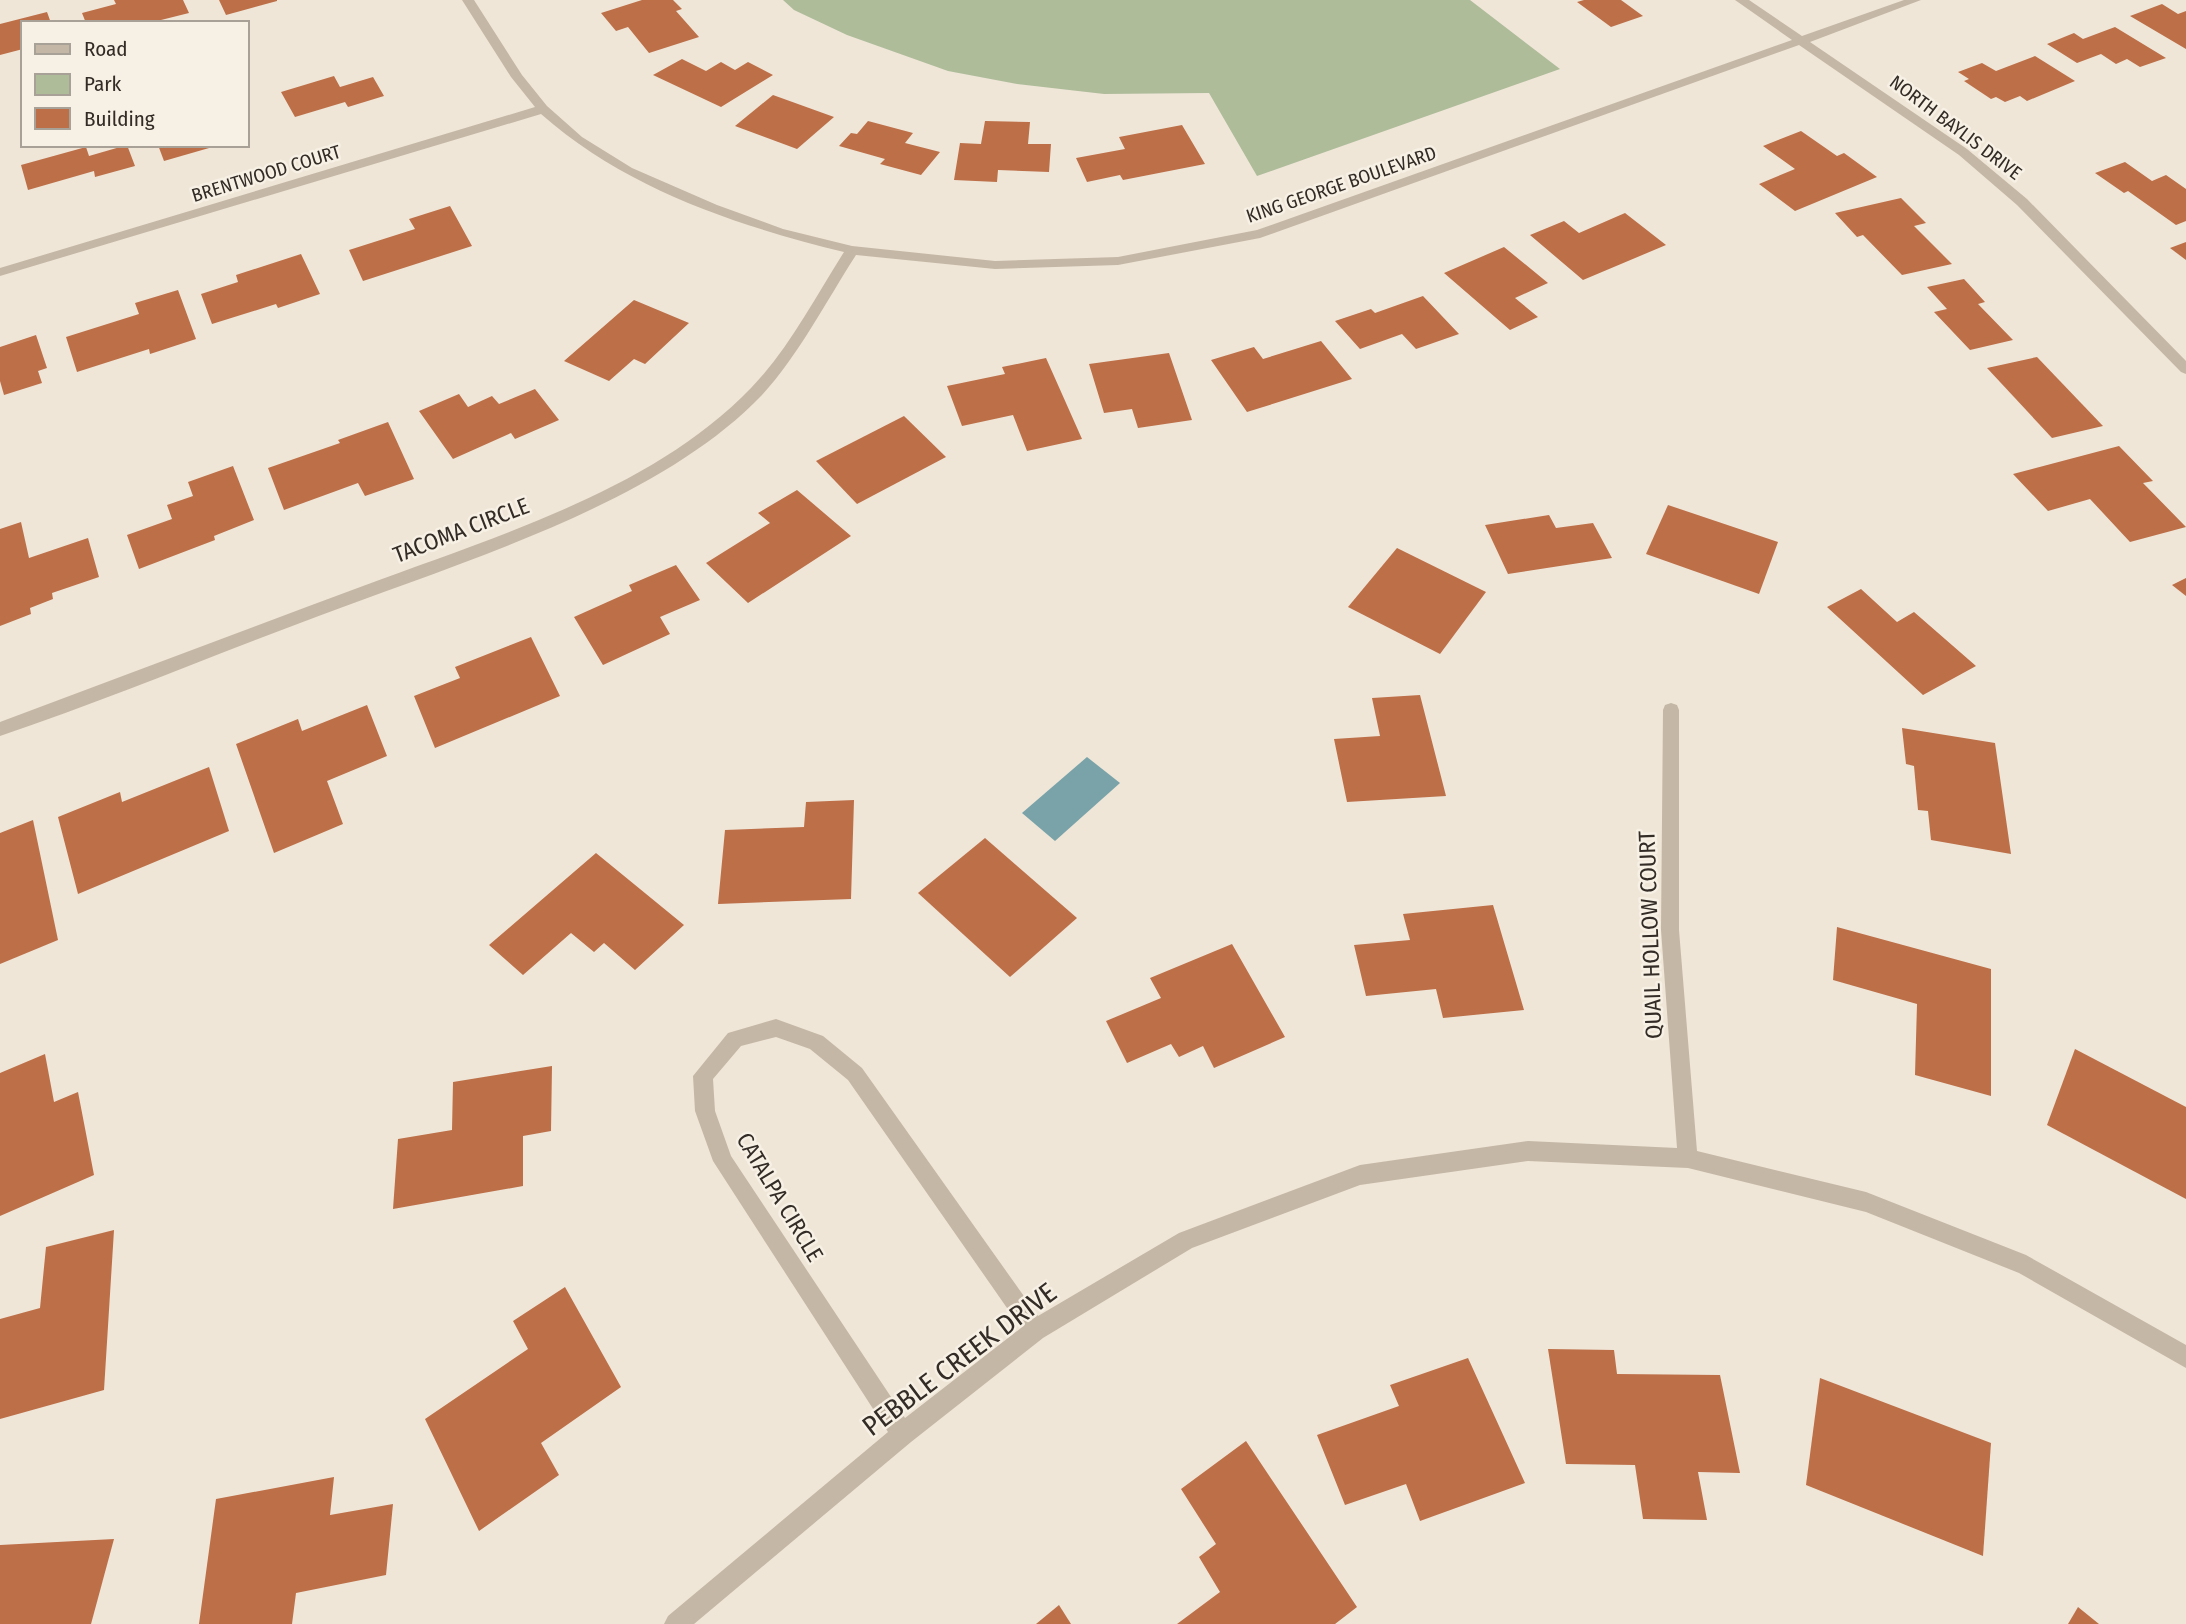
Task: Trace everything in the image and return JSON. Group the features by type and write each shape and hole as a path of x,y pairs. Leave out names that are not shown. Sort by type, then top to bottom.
{"street":[{"name":"KING GEORGE BOULEVARD","path":"468,0 517,77 543,109 578,140 628,171 712,208 768,228 852,250 995,265 1118,261 1260,234 1915,0"},
{"name":"NORTH BAYLIS DRIVE","path":"1741,0 1963,152 2022,202 2186,369"},
{"name":"BRENTWOOD COURT","path":"0,272 543,109"},
{"name":"TACOMA CIRCLE","path":"0,729 529,530 622,487 694,445 757,391 795,340 852,250"},
{"name":"QUAIL HOLLOW COURT","path":"1671,710 1670,930 1688,1158"},
{"name":"CATALPA CIRCLE","path":"903,1434 723,1161 705,1111 703,1076 735,1039 776,1028 816,1042 855,1074 1035,1330"},
{"name":"PEBBLE CREEK DRIVE","path":"676,1624 903,1434 1035,1330 1185,1240 1360,1175 1528,1151 1688,1158 1866,1202 2026,1265 2186,1357"}],"green space":[{"path":"783,0 1470,0 1560,69 1257,176 1209,93 1104,94 1017,84 948,71 847,35 794,10"}],"water":[{"path":"1087,757 1120,783 1055,841 1022,813"}],"building":[{"path":"114,0 183,0 189,13 157,21 85,21 82,13 116,4"},
{"path":"219,0 277,0 277,1 226,15"},
{"path":"642,0 673,0 682,9 676,11 699,37 649,53 628,27 616,31 601,13"},
{"path":"1621,0 1643,16 1611,27 1577,2"},
{"path":"2162,4 2178,14 2186,11 2186,49 2130,16"},
{"path":"47,12 50,21 21,21 21,50 0,55 0,24"},
{"path":"2115,27 2166,58 2140,67 2127,59 2116,64 2101,54 2077,63 2047,44 2074,33 2083,39"},
{"path":"2035,56 2075,81 2027,101 2020,96 2005,102 1996,97 1991,99 1964,81 1969,79 1958,72 1982,63 1996,71"},
{"path":"682,59 706,71 721,62 735,70 748,62 773,75 721,107 653,75"},
{"path":"334,76 340,87 373,77 384,96 348,107 345,102 295,117 281,92"},
{"path":"773,95 834,117 797,149 735,126"},
{"path":"868,121 913,133 905,143 940,152 921,175 880,164 885,159 839,146 851,133 857,134"},
{"path":"985,121 1030,122 1028,144 1051,144 1049,172 998,170 997,182 954,180 960,143 981,144"},
{"path":"1182,125 1205,164 1123,180 1120,175 1087,182 1076,158 1125,149 1119,137"},
{"path":"1801,131 1837,156 1844,153 1877,177 1795,211 1759,184 1795,169 1763,146"},
{"path":"86,147 89,156 128,147 135,166 95,177 94,171 28,190 21,165"},
{"path":"159,147 213,147 164,161"},
{"path":"2125,162 2152,181 2166,175 2186,189 2186,221 2176,225 2128,191 2124,193 2095,173"},
{"path":"1901,198 1926,223 1914,226 1952,264 1902,275 1863,235 1857,237 1835,213"},
{"path":"450,206 472,246 363,281 349,250 415,229 409,219"},
{"path":"1625,213 1666,245 1583,280 1530,235 1564,221 1579,233"},
{"path":"2186,242 2186,260 2170,248"},
{"path":"1504,247 1548,283 1515,298 1538,317 1510,330 1444,273"},
{"path":"301,254 320,294 278,308 276,304 212,324 201,294 238,282 236,275"},
{"path":"1964,279 1985,302 1978,304 2013,340 1970,350 1934,312 1947,309 1927,287"},
{"path":"178,290 196,339 150,354 149,349 77,372 66,337 139,314 135,303"},
{"path":"1423,296 1459,334 1416,349 1402,334 1360,349 1335,321 1371,309 1375,313"},
{"path":"634,300 689,323 645,364 634,359 609,381 564,361"},
{"path":"36,335 47,368 38,371 42,383 4,395 0,381 0,347"},
{"path":"1321,341 1352,379 1247,412 1211,360 1254,347 1263,359"},
{"path":"1169,353 1192,420 1138,428 1132,409 1104,413 1089,364"},
{"path":"2037,357 2103,426 2052,438 1987,368"},
{"path":"1046,358 1082,439 1027,451 1013,415 962,426 947,386 1005,374 1002,367"},
{"path":"535,389 559,420 515,439 511,433 453,459 419,411 459,394 468,407 492,396 499,404"},
{"path":"904,416 946,457 857,504 816,461"},
{"path":"388,422 414,479 365,496 358,483 284,510 268,468 340,443 338,440"},
{"path":"2119,446 2153,481 2143,483 2186,527 2130,542 2090,499 2048,511 2013,474"},
{"path":"233,466 254,520 214,536 215,540 139,569 127,535 172,519 167,505 193,496 188,482"},
{"path":"797,490 851,536 748,603 706,563 770,523 758,513"},
{"path":"1668,505 1778,542 1759,594 1646,554"},
{"path":"1549,515 1556,528 1593,523 1612,558 1508,574 1485,525"},
{"path":"21,522 29,558 88,538 99,577 52,593 53,599 30,608 31,614 0,626 0,529"},
{"path":"1397,548 1486,592 1440,654 1348,607"},
{"path":"676,565 700,600 660,617 670,634 603,665 574,617 632,591 629,585"},
{"path":"2186,578 2186,596 2172,585"},
{"path":"1861,589 1897,622 1914,612 1976,666 1923,695 1827,607"},
{"path":"531,637 560,696 435,748 414,696 460,678 455,667"},
{"path":"1420,695 1446,796 1347,802 1334,739 1380,736 1372,698"},
{"path":"367,705 387,756 327,781 343,824 274,853 236,744 298,719 302,731"},
{"path":"1902,728 1995,743 2011,854 1931,840 1928,811 1918,810 1914,766 1906,764"},
{"path":"209,767 229,831 78,894 58,817 120,792 122,802"},
{"path":"854,800 851,899 718,904 725,830 804,827 806,802"},
{"path":"33,820 58,940 0,964 0,833"},
{"path":"985,838 1077,918 1010,977 918,893"},
{"path":"596,853 684,925 635,970 604,943 594,952 571,933 523,975 489,945"},
{"path":"1493,905 1524,1010 1443,1018 1436,989 1366,996 1354,945 1410,940 1403,914"},
{"path":"1837,927 1991,969 1991,1096 1915,1075 1917,1004 1833,980"},
{"path":"1232,944 1285,1037 1214,1068 1203,1046 1179,1057 1171,1044 1127,1063 1106,1021 1161,998 1150,978"},
{"path":"2075,1049 2186,1107 2186,1199 2047,1125"},
{"path":"45,1054 54,1102 78,1092 94,1175 0,1216 0,1073"},
{"path":"552,1066 551,1131 523,1136 523,1186 393,1209 398,1139 452,1130 453,1082"},
{"path":"114,1230 104,1390 0,1419 0,1319 40,1308 46,1247"},
{"path":"565,1287 621,1387 541,1443 559,1475 479,1531 425,1419 528,1349 513,1321"},
{"path":"1548,1349 1614,1350 1617,1374 1720,1375 1740,1473 1698,1472 1707,1520 1643,1519 1635,1465 1566,1464"},
{"path":"1468,1358 1525,1483 1420,1521 1406,1484 1345,1505 1317,1435 1399,1406 1390,1385"},
{"path":"1820,1378 1991,1443 1983,1556 1806,1485"},
{"path":"1246,1441 1357,1607 1335,1624 1177,1624 1220,1592 1199,1557 1216,1544 1181,1489"},
{"path":"334,1477 330,1515 393,1504 386,1575 296,1593 292,1624 199,1624 216,1499"},
{"path":"114,1539 91,1624 0,1624 0,1545"},
{"path":"1059,1605 1071,1624 1036,1624"},
{"path":"2078,1607 2099,1624 2068,1624"}]}
